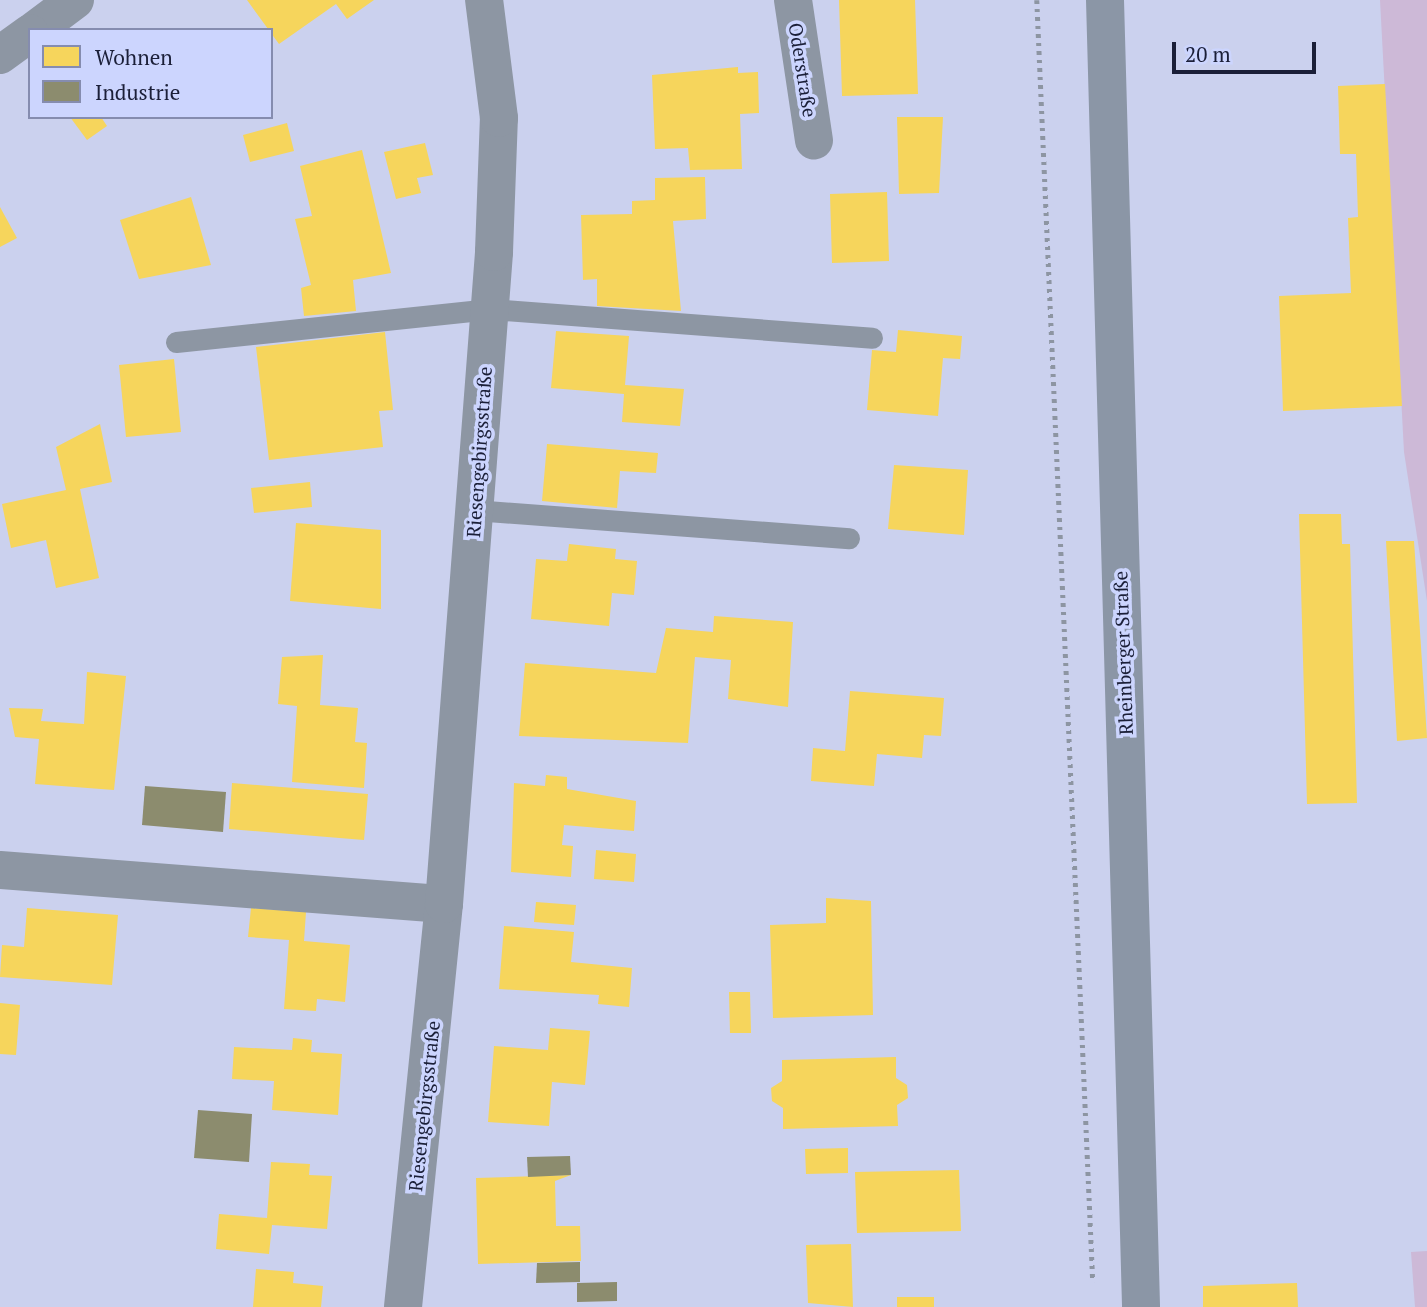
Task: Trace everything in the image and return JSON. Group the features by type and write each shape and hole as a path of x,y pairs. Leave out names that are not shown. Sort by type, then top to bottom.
{"main road":[{"name":"Rheinberger Straße","path":"1105,0 1141,1307"}],"street":[{"path":"38,28 75,0"},
{"name":"Riesengebirgsstraße","path":"403,1307 444,904 490,309 499,118 484,0"},
{"name":"Oderstraße","path":"793,0 814,140"},
{"path":"0,55 28,34"},
{"path":"0,870 444,904"}],"lane":[{"path":"176,342 490,309 872,338"},
{"path":"474,510 849,538"}],"path":[{"path":"1037,0 1093,1293"}],"shaded area":[{"path":"1380,0 1427,0 1427,601 1404,452"},
{"path":"1427,1251 1427,1307 1415,1307 1411,1252"}],"building: Wohnen":[{"path":"247,0 374,0 347,19 336,4 279,44 273,36 273,28 267,28"},
{"path":"839,0 915,0 918,94 842,96"},
{"path":"738,67 738,73 758,72 759,113 740,114 742,169 690,170 688,148 655,149 652,75"},
{"path":"1385,84 1402,406 1283,411 1279,296 1351,293 1348,218 1358,217 1356,154 1340,154 1338,86"},
{"path":"897,117 943,117 939,193 899,194"},
{"path":"71,119 102,119 107,126 87,140"},
{"path":"287,123 294,151 250,162 243,135"},
{"path":"425,143 433,175 417,178 421,193 396,199 384,152"},
{"path":"362,150 391,273 353,280 356,311 304,316 301,288 311,285 295,219 312,216 300,166"},
{"path":"705,177 706,219 673,221 681,311 597,306 597,279 583,280 581,215 632,214 632,201 655,200 655,178"},
{"path":"887,192 889,261 832,263 830,194"},
{"path":"191,197 211,265 139,279 120,220"},
{"path":"0,207 17,238 0,247"},
{"path":"898,330 962,336 960,359 943,358 938,416 867,410 872,350 896,352"},
{"path":"556,331 629,336 625,385 684,389 680,426 622,422 624,394 551,388"},
{"path":"385,332 393,410 379,411 383,447 269,460 256,347"},
{"path":"174,359 181,432 126,437 119,365"},
{"path":"100,424 112,482 80,489 99,578 56,588 46,540 11,548 2,504 66,490 56,447"},
{"path":"547,444 658,453 656,473 620,471 617,508 542,501"},
{"path":"894,465 968,470 964,535 888,529"},
{"path":"310,482 312,507 254,513 251,488"},
{"path":"1299,514 1341,514 1342,544 1350,544 1357,803 1307,804"},
{"path":"296,523 381,530 381,609 290,601"},
{"path":"1386,541 1414,541 1427,738 1397,741"},
{"path":"569,544 616,549 615,559 637,561 634,595 612,593 609,626 531,619 536,559 567,561"},
{"path":"714,616 793,622 788,707 728,699 731,660 695,657 688,743 519,736 525,663 656,673 666,628 713,632"},
{"path":"323,655 320,705 358,708 355,742 367,743 364,788 292,782 297,706 278,704 282,657"},
{"path":"87,672 126,676 114,790 35,784 39,739 15,737 9,708 43,709 41,721 84,724"},
{"path":"850,691 944,698 941,736 924,735 922,758 877,754 874,786 811,781 813,748 845,751"},
{"path":"546,775 567,777 567,789 636,801 634,831 564,825 562,845 573,846 571,877 511,872 514,783 545,786"},
{"path":"232,783 368,794 364,840 229,829"},
{"path":"596,850 636,854 634,882 594,879"},
{"path":"826,898 871,901 873,1015 773,1018 770,925 826,923"},
{"path":"536,902 576,905 574,925 534,922"},
{"path":"27,908 118,915 112,985 0,977 2,945 24,947"},
{"path":"251,908 306,912 304,941 350,945 345,1002 317,999 316,1011 284,1009 289,940 248,937"},
{"path":"504,926 574,932 571,962 632,968 629,1007 598,1004 599,995 499,989"},
{"path":"729,992 750,992 751,1033 730,1033"},
{"path":"0,1003 20,1005 16,1055 0,1054"},
{"path":"550,1028 590,1031 585,1085 552,1082 549,1126 488,1122 494,1046 548,1050"},
{"path":"293,1038 312,1040 311,1052 342,1054 338,1115 272,1110 274,1081 232,1079 234,1047 292,1050"},
{"path":"896,1057 896,1078 907,1085 908,1098 897,1105 898,1126 783,1129 783,1108 772,1101 771,1088 782,1081 782,1060"},
{"path":"848,1148 848,1173 806,1174 805,1149"},
{"path":"271,1162 310,1164 309,1175 332,1176 327,1229 272,1225 269,1254 216,1249 219,1214 267,1218"},
{"path":"959,1170 961,1231 857,1233 855,1172"},
{"path":"571,1175 555,1181 556,1226 580,1226 581,1261 478,1264 476,1178"},
{"path":"851,1244 853,1307 808,1303 806,1245"},
{"path":"256,1269 294,1272 293,1283 323,1286 321,1307 253,1307"},
{"path":"1297,1283 1298,1307 1203,1307 1203,1286"},
{"path":"897,1297 934,1297 934,1307 897,1307"}],"building: Industrie":[{"path":"145,786 226,792 223,832 142,825"},
{"path":"198,1110 252,1114 249,1162 194,1158"},
{"path":"570,1156 571,1175 528,1177 527,1157"},
{"path":"580,1262 580,1282 536,1283 537,1263"},
{"path":"617,1282 617,1301 577,1302 577,1283"}]}
